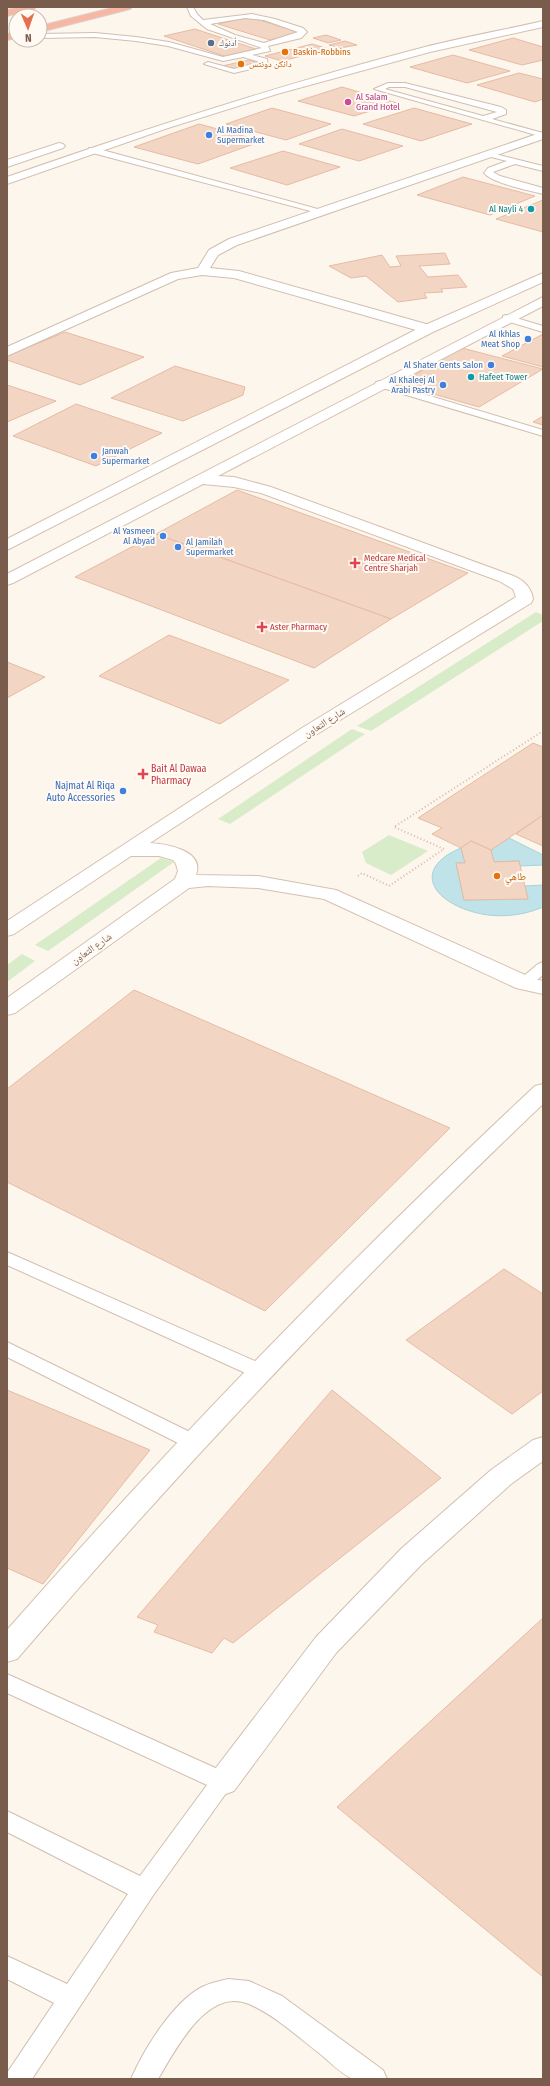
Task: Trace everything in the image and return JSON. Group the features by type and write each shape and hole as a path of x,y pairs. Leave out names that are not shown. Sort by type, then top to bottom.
{"highway":[{"path":"7,13 31,7"},
{"path":"48,26 127,7"}],"street":[{"path":"7,181 92,150 220,108 325,77 428,49 543,24"},
{"path":"202,271 208,259 222,248 321,211 542,135"},
{"path":"7,164 69,142"},
{"path":"7,352 175,276 202,271 236,274 428,329"},
{"path":"7,545 428,329 543,276"},
{"path":"7,580 506,318 543,301"},
{"name":"شارع التعاون","path":"7,930 126,850 308,732 524,599 524,593 521,587 506,578 266,490 234,482 200,479"},
{"name":"شارع التعاون","path":"7,1008 184,882 188,875 188,867 184,860 176,854 152,848 126,850"},
{"path":"184,882 233,880 258,882 282,884 329,894 533,985 543,997"},
{"path":"7,1650 92,1550 258,1371 356,1270 543,1091"},
{"path":"223,1782 326,1645 412,1556 501,1477 543,1448"}],"lane":[{"path":"190,7 192,14 200,22 222,35"},
{"path":"200,22 213,22 253,16 303,32 298,36 264,45 235,36 210,34"},
{"path":"48,36 109,36 182,45 223,59 246,55 268,48 264,45"},
{"path":"242,44 253,42"},
{"path":"196,51 206,63 227,70 242,70 265,63 264,61 246,55"},
{"path":"196,51 211,52"},
{"path":"483,119 502,114 503,111 405,85 388,85 378,89 483,119 542,135"},
{"path":"92,150 321,211"},
{"path":"490,154 543,169"},
{"path":"515,161 491,170 488,173 497,178 543,191"},
{"path":"506,318 543,329"},
{"path":"380,384 543,433"},
{"path":"533,985 543,967"},
{"path":"7,1258 258,1371"},
{"path":"7,1349 193,1442"},
{"path":"7,1683 223,1782 144,1890 17,2079"},
{"path":"7,1820 144,1890"},
{"path":"7,1967 70,1998"},
{"path":"144,2079 182,2019 192,2006 212,1994 223,1991 241,1990 258,1994 374,2079"}],"path":[{"path":"329,894 362,873 389,886 444,850 394,827 543,731"}],"green space":[{"path":"536,612 543,615 543,621 371,731 357,726"},
{"path":"352,729 365,734 230,824 218,819"},
{"path":"389,835 428,851 391,875 366,863 362,852"},
{"path":"161,858 174,862 48,951 35,945"},
{"path":"22,954 35,961 7,982 7,965"}],"water":[{"path":"509,838 543,855 543,865 520,866 519,861 494,862 491,850"},
{"path":"461,848 465,863 456,863 464,900 528,899 525,886 543,885 543,907 515,915 486,915 467,910 453,904 443,897 436,889 432,880 433,872 438,863 447,855"}],"building":[{"path":"249,17 302,33 270,40 218,24"},
{"name":"أدنوك","path":"195,29 259,50 227,57 164,36"},
{"path":"326,35 341,40 328,43 313,38"},
{"path":"513,38 543,47 543,60 522,65 469,50"},
{"path":"345,41 357,45 340,48 329,45"},
{"path":"312,44 329,49 282,61 265,56"},
{"path":"453,55 510,71 467,83 410,67"},
{"name":"دانكن دونتس","path":"249,60 259,63 233,70 222,66"},
{"path":"519,73 543,79 543,99 535,102 477,85"},
{"name":"Al Salam Grand Hotel","path":"342,87 397,103 354,116 298,101"},
{"path":"272,108 331,124 286,140 226,124"},
{"path":"414,108 472,124 421,141 363,124"},
{"path":"199,124 262,141 198,164 134,147"},
{"path":"342,129 403,146 359,161 299,144"},
{"path":"283,151 340,167 287,185 230,168"},
{"path":"463,177 535,196 490,215 417,195"},
{"name":"Al Nayli 4","path":"543,200 543,232 496,219"},
{"path":"445,253 450,264 419,266 428,277 458,275 467,287 441,289 443,292 424,293 427,298 398,302 366,276 351,278 329,266 382,255 390,267 401,266 396,256"},
{"path":"65,332 144,357 80,385 7,360 7,356"},
{"path":"543,334 543,367 502,356"},
{"name":"Hafeet Tower","path":"462,348 543,369 479,407 398,384"},
{"path":"175,366 245,387 243,395 183,421 111,398"},
{"path":"7,385 56,401 7,422"},
{"path":"76,404 162,433 96,466 13,436"},
{"path":"543,416 543,425 533,422"},
{"path":"237,490 468,573 391,619 156,534"},
{"path":"156,534 391,619 314,668 75,577"},
{"path":"169,635 289,680 220,724 99,676"},
{"path":"7,662 45,677 7,698"},
{"path":"533,743 543,747 543,815 491,850 471,841 461,848 432,834 442,828 418,818"},
{"path":"543,815 543,846 516,834"},
{"path":"471,841 491,850 494,862 519,861 528,899 464,900 456,863 465,863 461,848"},
{"path":"134,990 450,1128 265,1311 7,1182 7,1089"},
{"path":"504,1269 543,1294 543,1391 512,1414 406,1340"},
{"path":"7,1390 150,1450 43,1584 7,1568"},
{"path":"332,1390 441,1478 233,1643 224,1638 212,1653 154,1632 158,1625 137,1617"},
{"path":"543,1618 543,1977 337,1807"}],"place":[{"name":"أدنوك","path":"211,43"},
{"name":"Baskin-Robbins","path":"285,52"},
{"name":"دانكن دونتس","path":"241,64"},
{"name":"Al Salam Grand Hotel","path":"348,102"},
{"name":"Al Madina Supermarket","path":"209,135"},
{"name":"Al Nayli 4","path":"531,209"},
{"name":"Al Ikhlas Meat Shop","path":"528,339"},
{"name":"Al Shater Gents Salon","path":"491,365"},
{"name":"Hafeet Tower","path":"471,377"},
{"name":"Al Khaleej Al Arabi Pastry","path":"443,385"},
{"name":"Janwah Supermarket","path":"94,456"},
{"name":"Al Yasmeen Al Abyad","path":"163,536"},
{"name":"Al Jamilah Supermarket","path":"178,547"},
{"name":"Medcare Medical Centre Sharjah","path":"355,563"},
{"name":"Aster Pharmacy","path":"262,627"},
{"name":"Bait Al Dawaa Pharmacy","path":"143,774"},
{"name":"Najmat Al Riqa Auto Accessories","path":"123,791"},
{"name":"طاهي","path":"497,876"}]}
